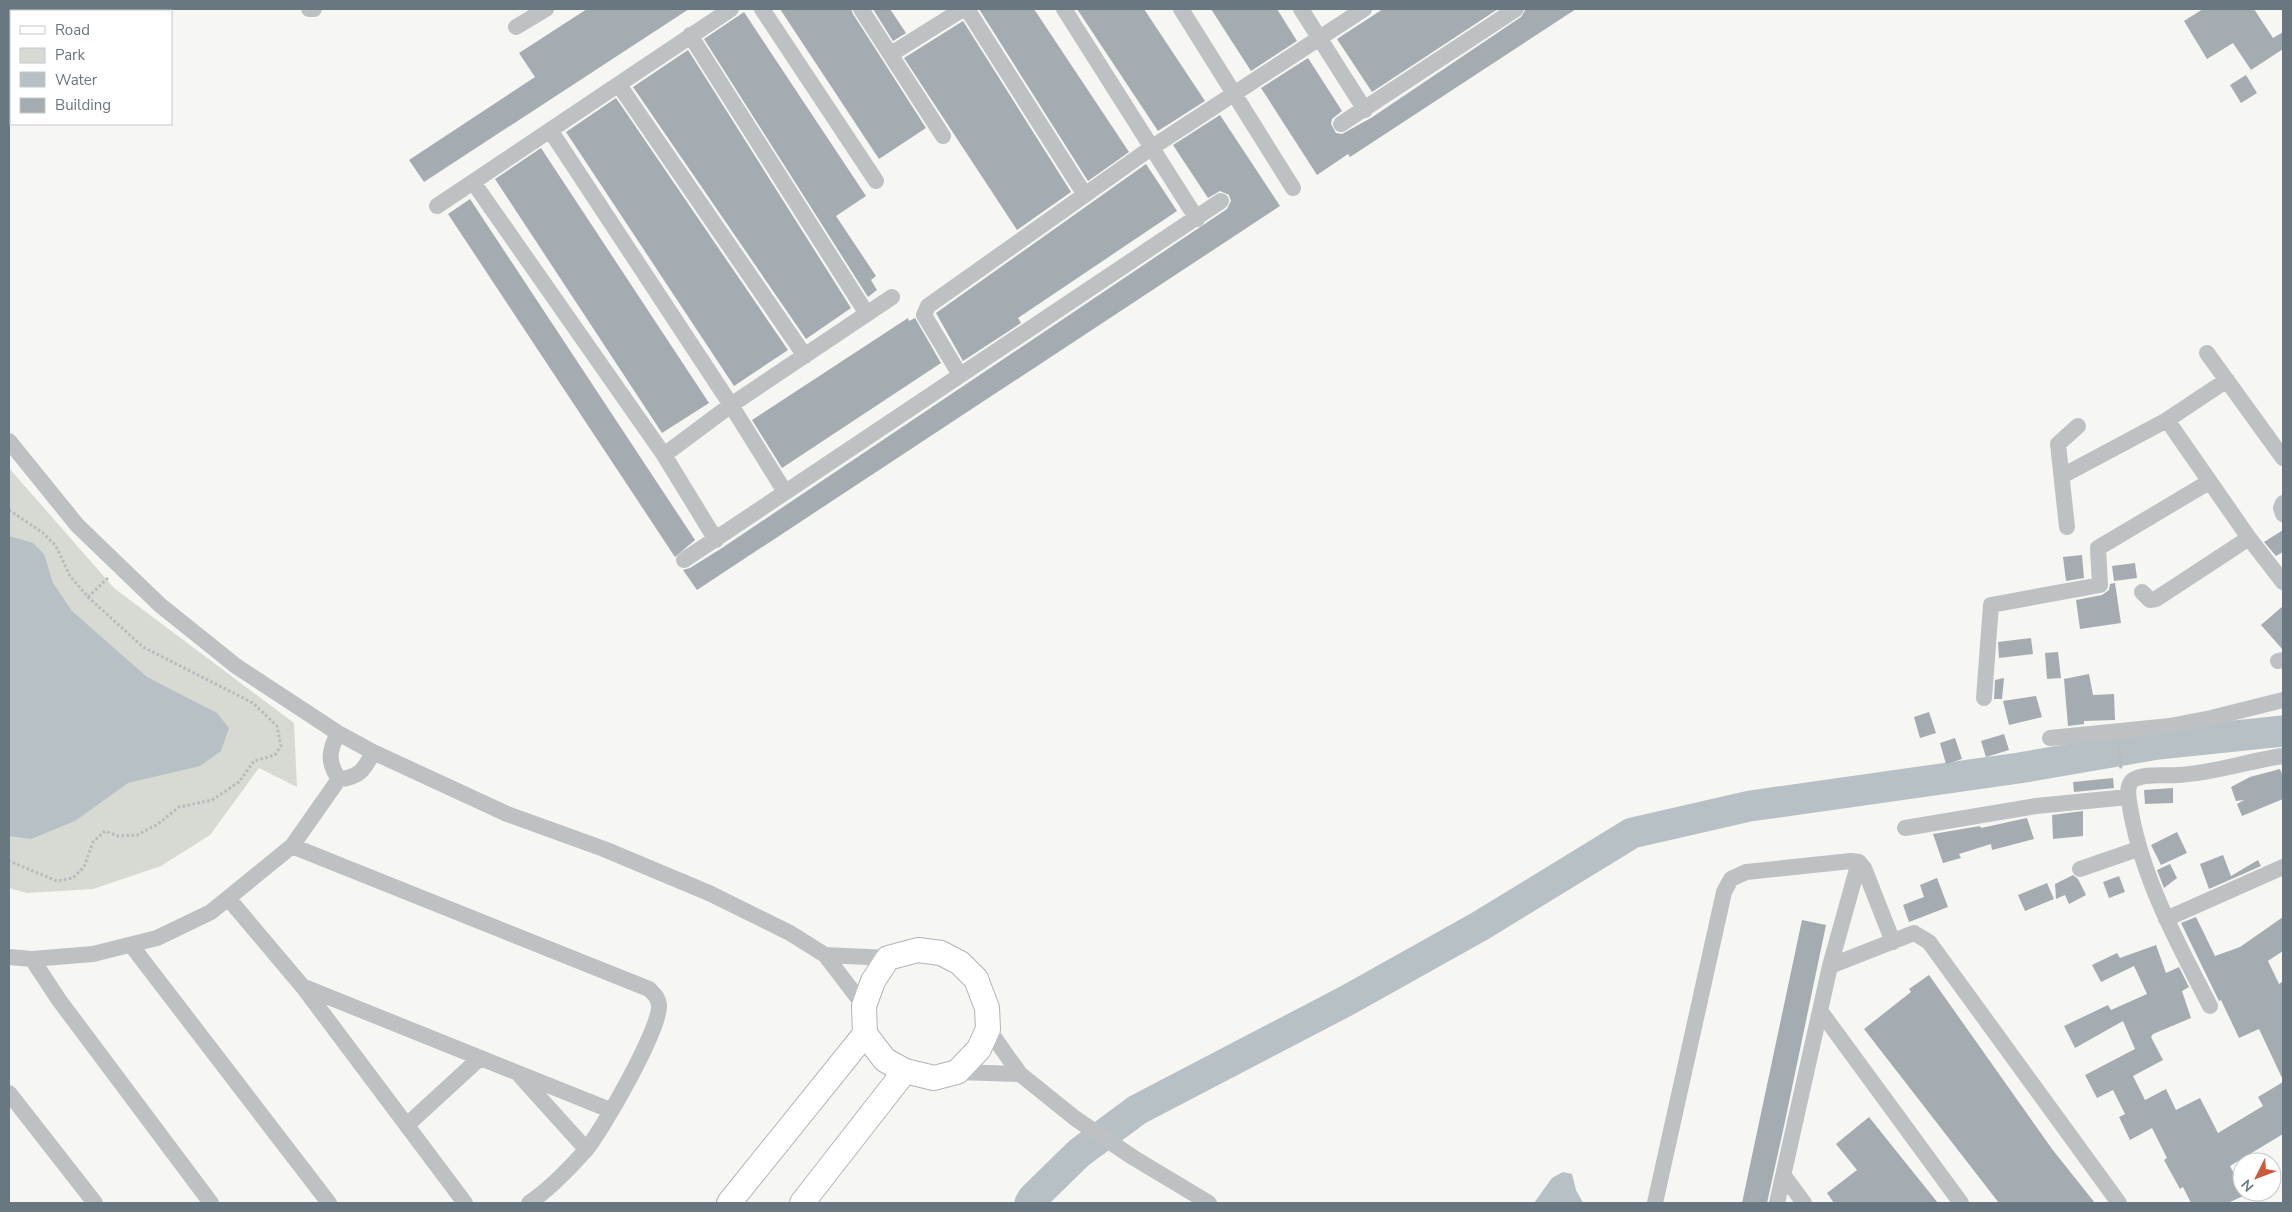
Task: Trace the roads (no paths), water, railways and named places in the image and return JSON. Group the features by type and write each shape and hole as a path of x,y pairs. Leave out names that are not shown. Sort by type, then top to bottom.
{"street":[{"path":"309,9 314,9"},
{"path":"516,27 546,9"},
{"path":"437,206 731,9"},
{"path":"762,9 876,181"},
{"path":"862,9 943,136"},
{"path":"891,54 963,9"},
{"path":"967,9 1085,195"},
{"path":"1064,9 1198,219"},
{"path":"1181,9 1293,188"},
{"path":"1301,9 1321,37 1365,110"},
{"path":"960,375 924,315 928,306 1151,148 1364,9"},
{"path":"1342,124 1516,9"},
{"path":"690,35 867,314"},
{"path":"619,85 805,356"},
{"path":"550,130 731,405 785,492"},
{"path":"472,182 664,456 716,540"},
{"path":"684,560 960,375 1198,219 1221,201"},
{"path":"664,456 731,405 892,296"},
{"path":"2207,353 2283,458"},
{"path":"2062,476 2167,420 2227,380"},
{"path":"2167,420 2249,538 2283,582"},
{"path":"2067,527 2058,444 2078,426"},
{"path":"9,441 77,525 160,605 236,666 338,733 373,752 508,814 604,850 709,893 790,933 826,955 864,1006"},
{"path":"1984,698 1991,605 2100,585 2098,548 2209,482"},
{"path":"2283,503 2281,508 2283,514"},
{"path":"2142,592 2150,600 2156,599 2249,538"},
{"path":"2050,738 2170,726 2212,718 2283,700"},
{"path":"338,733 331,748 329,760 331,769 339,780"},
{"path":"9,957 32,959 93,954 157,938 188,925 211,912 292,846 339,780 351,779 359,774 366,767 373,752"},
{"path":"2210,1006 2166,919 2138,849 2128,797 2132,781 2141,777 2189,774 2283,756"},
{"path":"1905,828 2036,806 2128,797"},
{"path":"292,846 649,989 657,997 659,1006 651,1032 631,1076 586,1149 547,1191 529,1203"},
{"path":"2080,868 2138,849"},
{"path":"1654,1203 1724,892 1731,879 1746,872 1851,861 1859,862 1864,868 1893,942"},
{"path":"1778,1203 1822,1012 1830,966 1859,862"},
{"path":"2166,919 2283,867"},
{"path":"228,898 303,987 465,1203"},
{"path":"1830,966 1914,933 1928,942 2118,1203"},
{"path":"131,945 329,1203"},
{"path":"826,955 888,958 918,950 941,953 960,963 976,979 987,1008 988,1030 979,1049 957,1072"},
{"path":"888,958 873,980 864,1006 865,1034 885,1060 905,1071 934,1078 957,1072 1020,1074"},
{"path":"32,959 59,1000 211,1203"},
{"path":"303,987 610,1110"},
{"path":"1822,1012 1961,1203"},
{"path":"988,1030 1020,1074 1076,1119 1134,1158 1209,1203"},
{"path":"729,1203 865,1034"},
{"path":"407,1125 480,1058"},
{"path":"802,1203 905,1071"},
{"path":"518,1073 586,1149"},
{"path":"9,1093 95,1203"},
{"path":"1784,1176 1804,1203"}],"water":[{"path":"9,536 33,543 44,554 53,583 72,611 147,677 217,713 229,728 221,751 200,766 128,783 75,821 31,839 9,836"},
{"path":"1563,1172 1572,1174 1576,1190 1583,1203 1534,1203 1552,1178"}],"waterway":[{"path":"1030,1203 1079,1153 1137,1110 1346,1001 1480,926 1632,833 1750,806 2019,768 2158,744 2283,731"}]}
